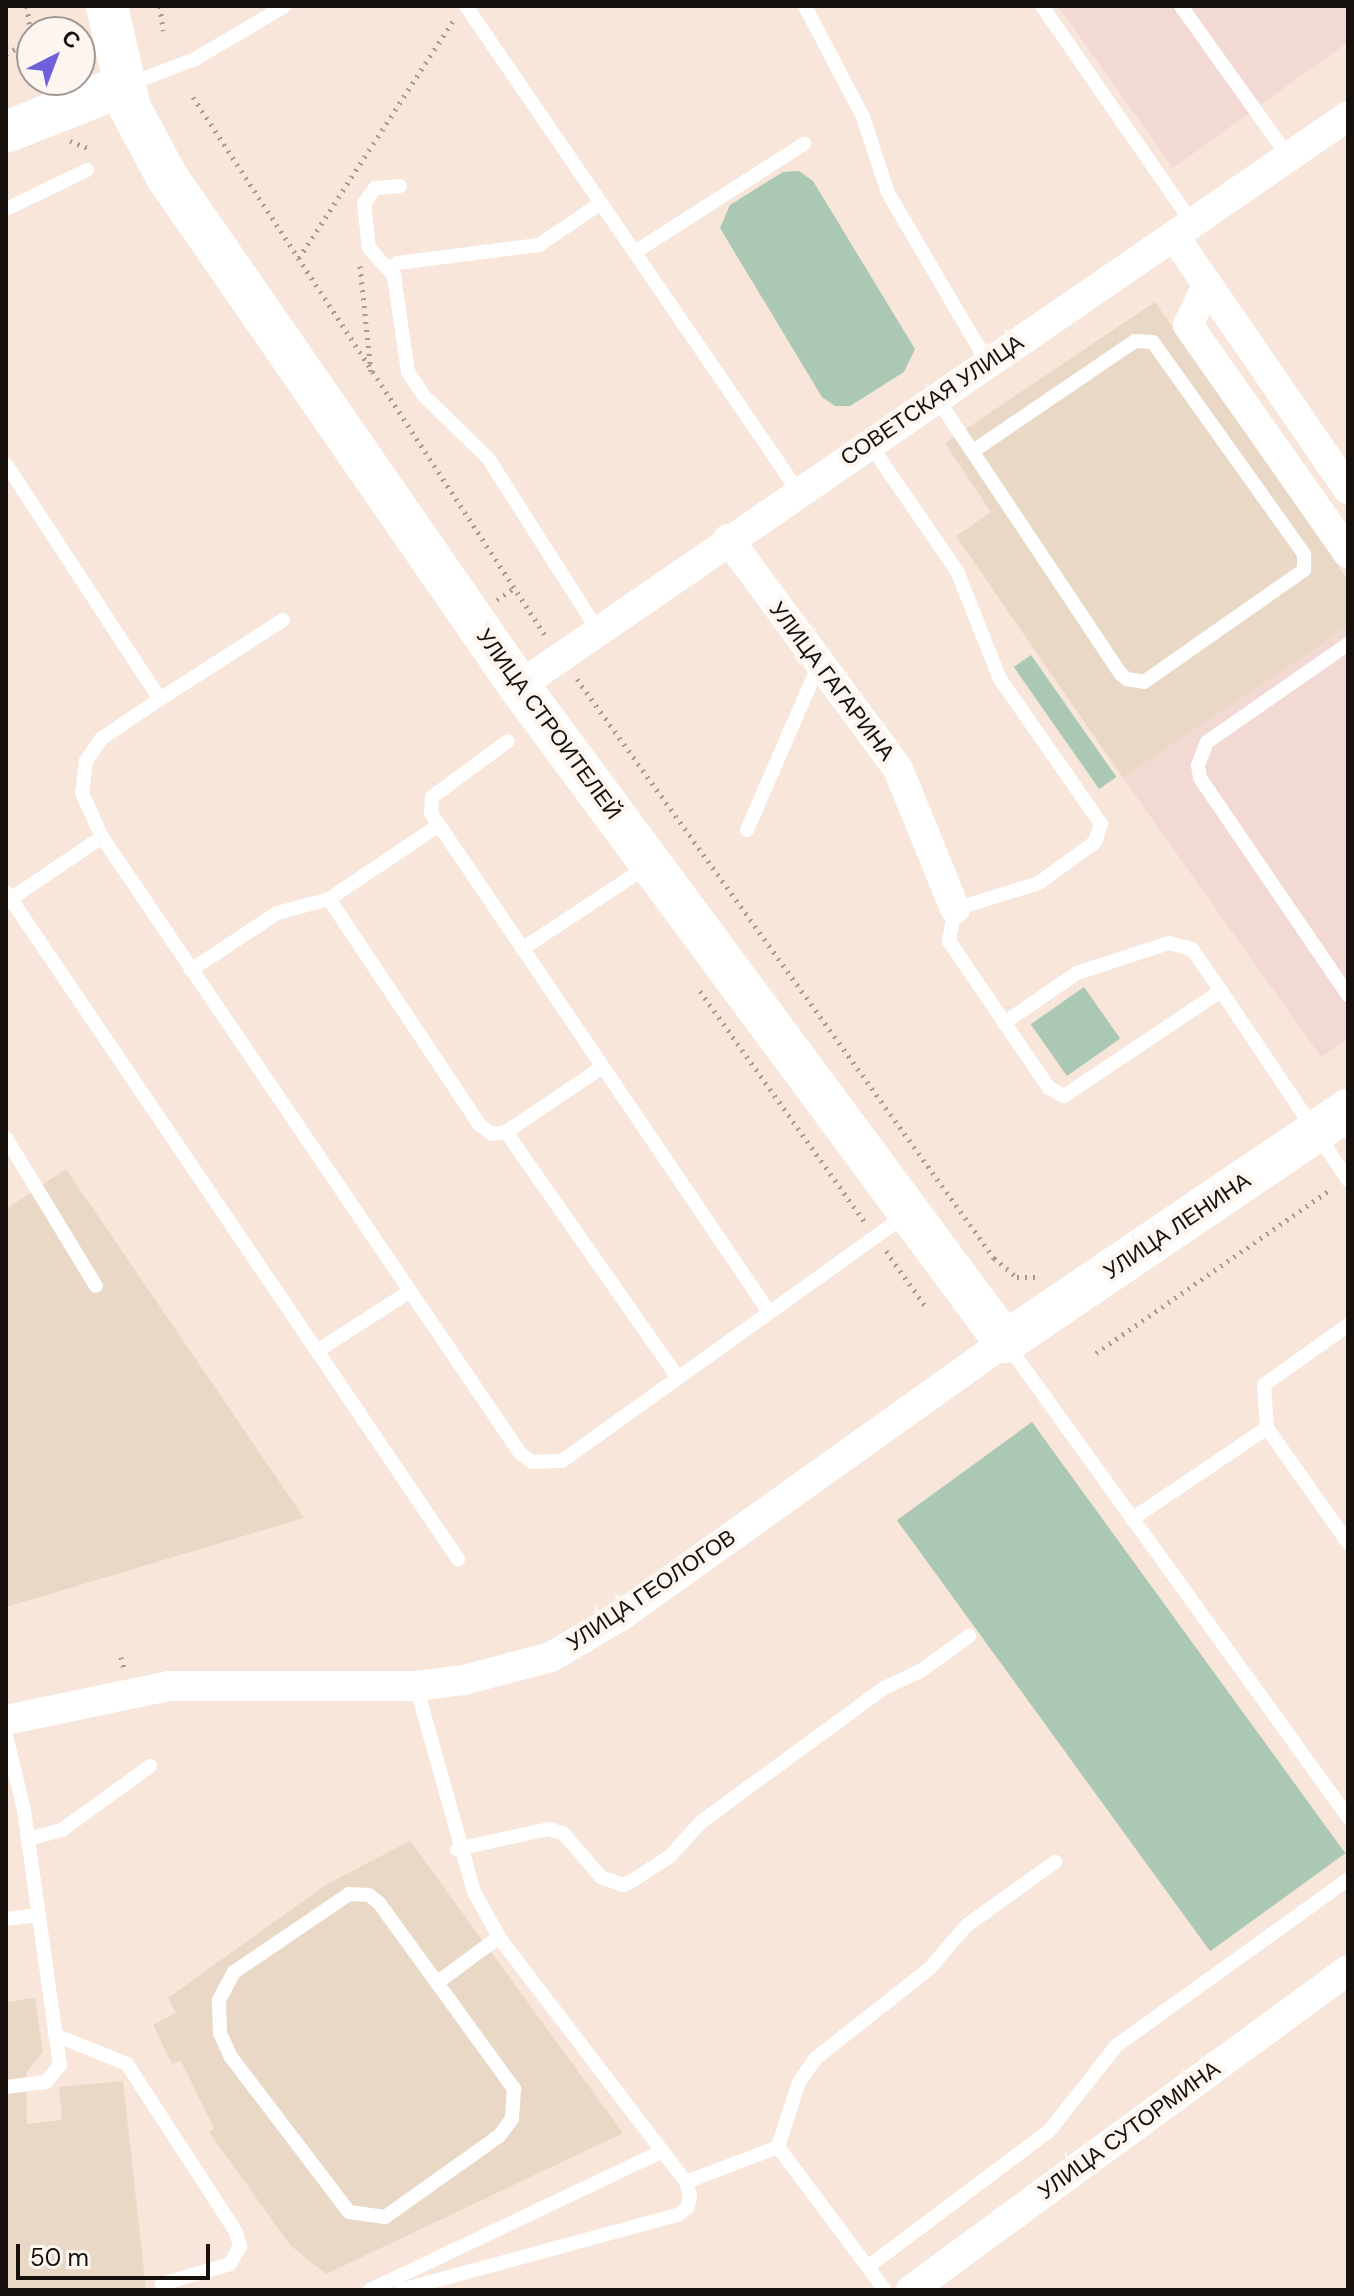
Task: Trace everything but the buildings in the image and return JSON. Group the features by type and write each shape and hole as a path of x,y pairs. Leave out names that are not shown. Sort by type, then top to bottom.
{"main road":[{"name":"УЛИЦА СТРОИТЕЛЕЙ","path":"107,6 123,86 137,125 167,177 519,686 1005,1342"},
{"path":"6,132 123,86"},
{"name":"УЛИЦА ЛЕНИНА","path":"1005,1342 1332,1121"}],"street":[{"name":"СОВЕТСКАЯ УЛИЦА","path":"519,686 597,629 1348,116"},
{"path":"1183,229 1207,286 1348,489"},
{"path":"1207,286 1188,325 1348,553"},
{"name":"УЛИЦА ГАГАРИНА","path":"728,539 818,667 877,736 898,769 955,909"},
{"name":"УЛИЦА ГЕОЛОГОВ","path":"6,1720 169,1686 416,1686 514,1668 584,1640 1005,1342"},
{"name":"УЛИЦА СУТОРМИНА","path":"911,2290 1348,1970"}],"lane":[{"path":"123,86 195,59 285,6"},
{"path":"466,6 798,491"},
{"path":"1042,6 1183,229"},
{"path":"1181,6 1288,156"},
{"path":"806,8 858,107 888,193 987,362"},
{"path":"635,252 804,144"},
{"path":"6,209 87,170"},
{"path":"400,186 375,188 364,204 369,248 391,268 408,372 424,396 488,458 597,629"},
{"path":"391,268 398,263 539,245 601,203"},
{"path":"936,397 1127,679 1144,682 1304,570 1304,554 1153,342 1135,341 973,451"},
{"path":"869,443 957,571 1000,679 1101,824 1095,842 1039,883 955,909"},
{"path":"6,464 160,699"},
{"path":"283,620 101,739 86,761 82,793 102,837 520,1453 532,1462 562,1461 910,1212"},
{"path":"1348,644 1207,742 1198,765 1200,778 1348,995"},
{"path":"747,830 818,667"},
{"path":"508,741 432,797 431,813 769,1312"},
{"path":"191,970 277,913 329,899 439,825"},
{"path":"102,837 8,897 458,1559"},
{"path":"522,949 651,863"},
{"path":"329,899 480,1125 492,1134 506,1132 601,1068"},
{"name":"УЛИЦА ГАГАРИНА","path":"955,909 949,941 1049,1088 1064,1096 1221,991"},
{"path":"1004,1023 1077,973 1169,943 1192,949 1221,991 1332,1121 1347,1179"},
{"path":"506,1132 678,1378"},
{"path":"6,1138 96,1286"},
{"path":"317,1351 409,1292"},
{"path":"1348,1325 1264,1385 1267,1428 1348,1543"},
{"path":"1005,1342 1348,1817"},
{"path":"1132,1519 1267,1428"},
{"path":"457,1849 549,1829 564,1834 601,1877 623,1885 670,1856 701,1822 884,1688 919,1672 969,1636"},
{"path":"401,2290 678,2215 688,2207 686,2182 499,1937 457,1849 416,1686"},
{"path":"6,1736 28,1839 60,2065 53,2078 6,2087"},
{"path":"28,1839 62,1830 150,1766"},
{"path":"778,2147 799,2082 816,2058 930,1968 966,1926 1055,1862"},
{"path":"869,2266 1050,2130 1116,2046 1348,1879"},
{"path":"349,1894 369,1895 379,1903 438,1982 509,2080 512,2119 499,2136 394,2214 362,2218 349,2212 231,2057 220,2033 223,1987 234,1972 349,1894"},
{"path":"6,1919 37,1915"},
{"path":"438,1982 499,1937"},
{"path":"55,2035 116,2056 133,2070 236,2232 240,2246 230,2264 162,2284"},
{"path":"686,2182 778,2147"},
{"path":"778,2147 885,2290"},
{"path":"370,2290 663,2151"}],"path":[{"path":"160,6 163,31"},
{"path":"299,258 454,19"},
{"path":"193,97 299,258 372,377 560,656 994,1258 1017,1277 1041,1277"},
{"path":"62,138 91,149"},
{"path":"351,178 353,194"},
{"path":"359,255 372,377"},
{"path":"695,984 926,1307"},
{"path":"1096,1353 1347,1179"}],"shaded area":[{"path":"1058,6 1348,6 1348,42 1173,168"},
{"path":"1155,302 1348,580 1348,626 1123,778 956,536 991,512 945,443"},
{"path":"1348,626 1348,1039 1321,1057 1123,778"},
{"path":"66,1169 304,1518 6,1607 6,1209"},
{"path":"410,1841 623,2133 326,2274 290,2245 209,2132 214,2128 181,2061 172,2064 153,2025 176,2013 168,1998 327,1884"},
{"path":"35,1998 43,2052 26,2073 27,2124 62,2120 59,2087 123,2081 146,2290 6,2290 6,2002"}],"green space":[{"path":"799,171 813,181 915,349 904,372 850,406 835,406 822,397 720,228 730,205 783,172"},
{"path":"1031,655 1116,777 1099,789 1014,667"},
{"path":"1084,987 1120,1039 1067,1076 1031,1024"},
{"path":"1032,1422 1345,1853 1210,1951 897,1520"}]}
